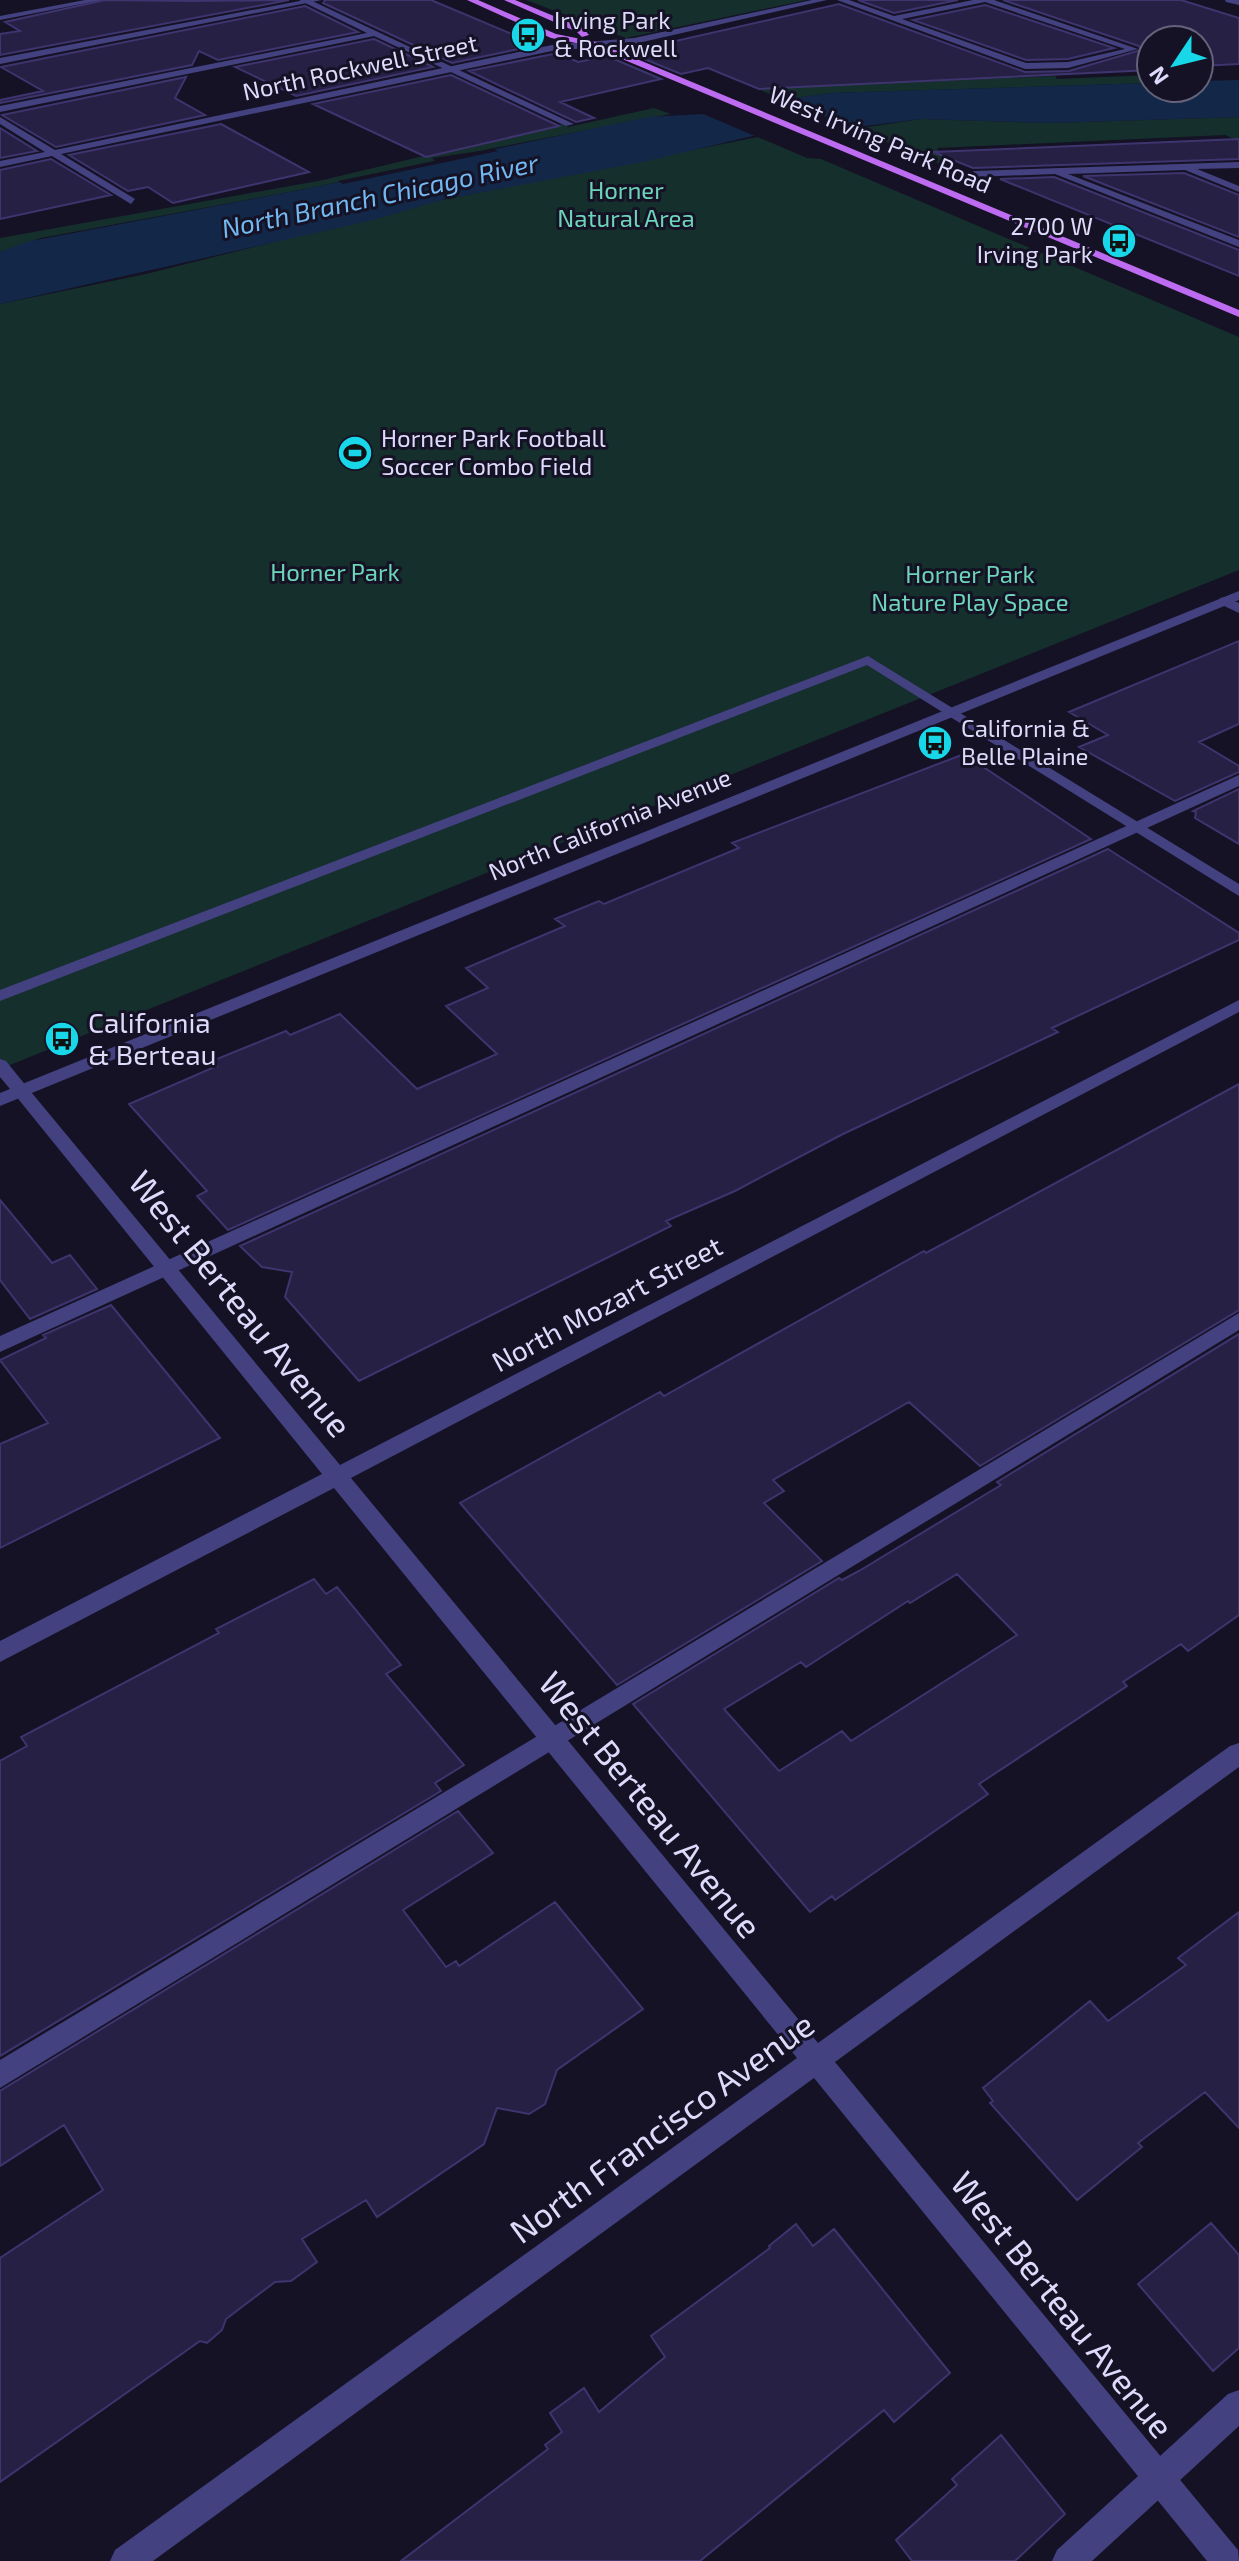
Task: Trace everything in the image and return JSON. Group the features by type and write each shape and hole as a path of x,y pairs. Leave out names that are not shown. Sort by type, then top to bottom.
{"main road":[{"name":"West Irving Park Road","path":"471,0 554,36 593,44 1239,314"},
{"name":"West Irving Park Road","path":"508,0 580,30 593,44"}],"street":[{"path":"0,18 98,0"},
{"path":"0,61 318,0"},
{"name":"North Rockwell Street","path":"0,164 552,48 634,41 823,0"},
{"path":"841,0 1025,66 1068,65 1134,49 986,0 892,18"},
{"path":"1229,0 1239,3"},
{"path":"305,1 569,124"},
{"path":"0,109 374,34"},
{"path":"0,120 131,201"},
{"path":"974,174 1239,165"},
{"path":"1180,167 1239,189"},
{"path":"1053,171 1239,244"},
{"name":"North California Avenue","path":"11,1096 952,712 1234,602"},
{"path":"0,996 868,660 1239,891"},
{"path":"0,1345 1239,780"},
{"name":"North Mozart Street","path":"0,1652 1239,1005"},
{"name":"West Berteau Avenue","path":"0,1065 11,1096 167,1269 1227,2561"},
{"path":"0,2075 1239,1320"},
{"name":"North Francisco Avenue","path":"126,2561 1239,1753"},
{"path":"1068,2561 1239,2405"}],"green space":[{"path":"526,0 807,0 626,38"},
{"path":"1055,76 1057,79 1135,76 1135,84 831,93 784,100 758,89"},
{"path":"654,108 671,114 311,188 41,238 0,252 0,238 323,180 528,131 562,124 568,127"},
{"path":"1239,117 1239,141 1225,135 937,148 946,162 940,164 854,129 921,119 1050,123"},
{"name":"Horner Park","path":"758,137 807,158 821,159 1239,337 1239,570 0,1069 0,304 146,274 442,200"}],"water":[{"name":"North Branch Chicago River","path":"1239,80 1239,117 1050,123 921,119 865,126 829,118 647,161 442,200 373,220 0,304 0,252 26,242 311,188 648,117 704,114 713,118 787,99 831,93 1135,84 1135,104 1215,104 1215,81"}],"pier":[{"path":"780,98 853,128 829,122 762,139 696,111 713,114"},
{"path":"494,149 498,151 343,184 338,181 435,161 432,158"}],"building":[{"path":"105,0 289,0 0,55 0,34 20,31 5,22"},
{"path":"325,0 431,0 538,45 452,63 323,3"},
{"path":"858,0 958,0 894,13"},
{"path":"1003,0 1181,0 1239,18 1239,64 1215,65 1215,24 1135,24 1135,45"},
{"path":"839,4 1025,72 1069,71 1135,52 1135,71 759,89 708,68 681,74 627,52"},
{"path":"985,5 1114,48 1068,59 1026,60 913,20"},
{"path":"305,6 358,32 218,60 199,51 192,65 0,103 0,100 43,91 1,67"},
{"path":"374,39 433,67 296,96 235,67"},
{"path":"558,53 578,62 607,56 661,79 560,102 594,118 576,122 469,71"},
{"path":"451,75 559,126 426,157 313,104"},
{"path":"186,77 175,98 205,115 56,147 2,115"},
{"path":"221,124 309,172 173,203 148,187 128,191 69,155"},
{"path":"0,128 37,151 0,158"},
{"path":"1239,139 1239,159 973,168 933,152"},
{"path":"51,159 111,195 0,219 0,170"},
{"path":"1184,173 1239,195 1239,237 1083,176"},
{"path":"1054,177 1239,250 1239,276 1000,179"},
{"path":"1239,641 1239,724 1199,742 1239,766 1239,772 1175,801 1079,747 1108,735 1069,712"},
{"path":"964,754 1091,839 228,1230 197,1196 207,1191 129,1104 217,1066 212,1061 286,1031 290,1035 340,1014 417,1089 497,1054 446,1006 488,988 466,968 565,926 555,919 599,901 604,904 739,848 732,843"},
{"path":"1239,789 1239,844 1195,818 1196,812 1193,811"},
{"path":"1108,849 1239,933 1239,940 1052,1028 1058,1032 841,1135 735,1191 666,1221 671,1226 359,1381 285,1297 292,1272 262,1267 240,1246"},
{"path":"1239,1084 1239,1310 980,1466 909,1402 773,1480 784,1491 764,1503 822,1561 617,1685 460,1503 660,1392 664,1396 924,1251 926,1253"},
{"path":"0,1200 52,1263 70,1255 97,1289 30,1319 0,1280"},
{"path":"111,1305 220,1438 0,1548 0,1444 48,1423 0,1360 46,1338 43,1335"},
{"path":"1239,1334 1239,1615 1188,1651 1181,1644 1123,1682 1127,1686 979,1784 988,1794 835,1900 832,1896 810,1912 633,1704 839,1578 842,1580 859,1571 1001,1485 997,1482","holes":["957,1574 1017,1635 851,1741 842,1731 779,1771 724,1709 801,1662 806,1667 908,1601 910,1603"]},
{"path":"314,1579 326,1594 337,1587 401,1665 386,1674 464,1765 435,1783 441,1791 0,2056 0,1761 27,1746 21,1737 219,1633 216,1629"},
{"path":"458,1811 493,1853 403,1910 446,1967 456,1961 459,1966 555,1902 643,2009 557,2070 545,2104 529,2114 497,2108 484,2144 377,2217 366,2200 302,2239 317,2262 291,2281 275,2282 226,2319 222,2330 207,2343 200,2341 0,2482 0,2258 103,2190 64,2125 0,2166 0,2091"},
{"path":"1239,1912 1239,2128 1205,2092 1138,2143 1142,2147 1077,2200 990,2103 993,2101 983,2088 1090,2001 1108,2021 1186,1965 1178,1958"},
{"path":"1211,2223 1239,2255 1239,2348 1213,2371 1138,2284"},
{"path":"796,2224 813,2246 834,2229 950,2373 894,2422 884,2410 700,2561 401,2561 548,2449 545,2445 562,2432 550,2413 584,2388 599,2412 665,2357 651,2336 770,2248"},
{"path":"1001,2435 1065,2514 1015,2561 912,2561 896,2540 957,2485 952,2479"}],"place":[{"name":"Irving Park & Rockwell","path":"528,35"},
{"name":"2700 W Irving Park","path":"1119,241"},
{"name":"Horner Park Football Soccer Combo Field","path":"355,453"},
{"name":"California & Belle Plaine","path":"935,743"},
{"name":"California & Berteau","path":"62,1039"}],"park label":[{"name":"Horner Natural Area","path":"626,205"},
{"name":"Horner Park Nature Play Space","path":"970,589"}]}
